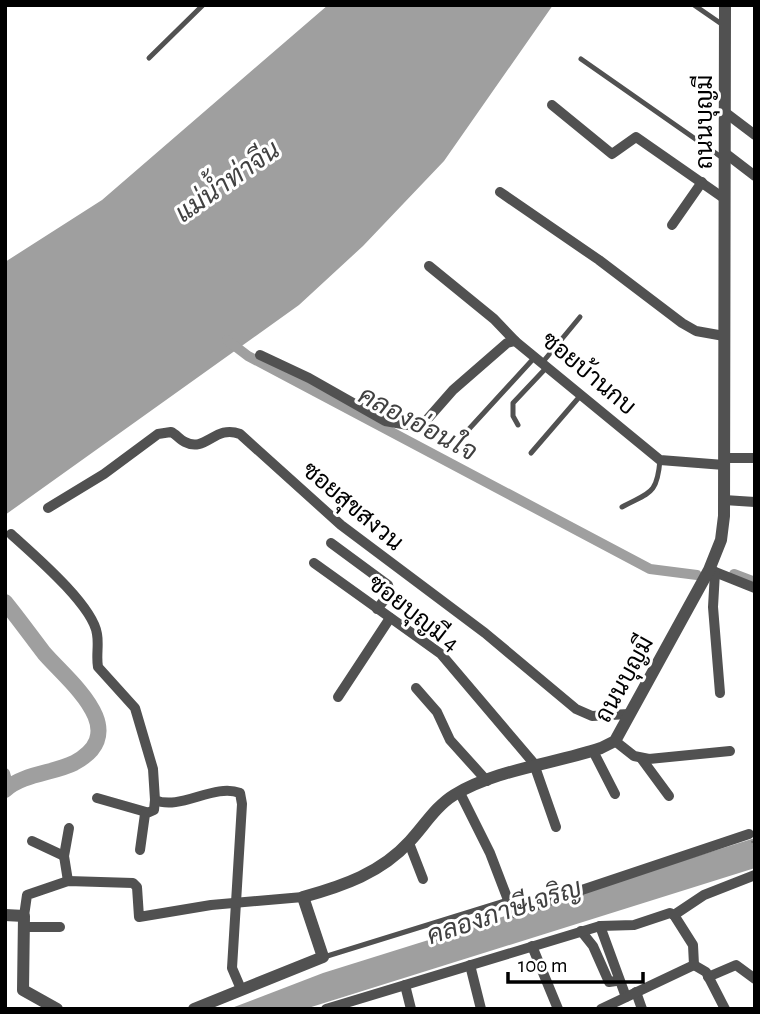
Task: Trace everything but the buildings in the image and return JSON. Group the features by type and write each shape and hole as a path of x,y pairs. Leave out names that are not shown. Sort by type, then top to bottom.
{"street":[{"name":"ถนนบุญมี","path":"24,922 27,895 68,881 133,883 137,887 139,917 303,897 352,883 409,843 443,803 460,793 487,781 593,751 615,741 712,571 721,540 724,500 725,5"},
{"path":"552,105 612,154 636,137 725,199"},
{"path":"726,113 755,135"},
{"path":"725,157 755,176"},
{"path":"672,225 702,182"},
{"path":"500,192 599,260 682,323 696,331 724,336"},
{"path":"429,266 494,319 514,341"},
{"name":"ซอยบ้านกบ","path":"260,355 309,377 385,421 414,426 424,423 453,390 507,343 514,341 660,460"},
{"name":"ซอยสุขสงวน","path":"48,508 104,474 158,434 171,432 184,442 198,444 218,433 231,431 240,434 341,525 485,633 576,709 592,716 629,714"},
{"path":"660,460 724,461 755,458"},
{"path":"724,500 755,502"},
{"path":"10,534 59,579 89,617 97,634 98,667 135,708 153,769 154,810 146,812 97,798"},
{"path":"331,542 388,585 390,593 377,609"},
{"name":"ซอยบุญมี 4","path":"314,563 441,654 536,767"},
{"path":"720,692 712,571 755,588"},
{"path":"338,697 390,618"},
{"path":"416,688 437,712 450,740 487,781"},
{"path":"615,741 640,758 670,796"},
{"path":"593,751 615,794"},
{"path":"640,758 730,751"},
{"path":"536,767 556,827"},
{"path":"155,800 172,802 194,796 240,793 242,804 232,932 232,968 241,989"},
{"path":"460,793 513,913 750,836"},
{"path":"141,850 146,812"},
{"path":"68,881 64,856 69,828"},
{"path":"32,841 64,856"},
{"path":"409,843 423,879"},
{"path":"674,915 704,895 755,875"},
{"path":"194,1009 323,957 303,897"},
{"path":"326,1009 581,931 600,926 634,925 670,913 694,945 694,965 708,977 725,1009"},
{"path":"5,915 24,922 60,927"},
{"path":"24,922 23,990 57,1009"},
{"path":"600,926 631,995 642,1009"},
{"path":"581,931 593,946 609,982 616,981"},
{"path":"532,946 558,1009"},
{"path":"470,965 481,1009"},
{"path":"601,1009 694,965"},
{"path":"708,977 736,965 755,979"},
{"path":"405,985 411,1009"}],"lane":[{"path":"149,58 203,5"},
{"path":"694,5 725,26"},
{"path":"581,59 725,157"},
{"path":"518,425 513,416 513,403 542,362 580,317"},
{"path":"469,429 542,362"},
{"path":"531,453 581,395"},
{"path":"622,508 641,500 654,487 660,460"},
{"path":"323,957 508,900"}],"path":[{"path":"750,836 755,850"}],"water":[{"name":"แม่น้ำท่าจีน","path":"328,5 553,5 444,161 363,246 299,305 5,515 5,262 102,200"},
{"path":"755,838 755,868 305,1009 229,1009 323,973"}],"waterway":[{"name":"คลองอ่อนใจ","path":"227,340 248,356 650,569 697,575"},
{"name":"คลองอ่อนใจ","path":"734,574 755,582"},
{"path":"5,602 90,706 97,722 98,736 91,750 74,763 20,780 5,790"},
{"path":"5,773 9,787"}],"water label":[{"name":"คลองภาษีเจริญ","path":"504,911"}]}
